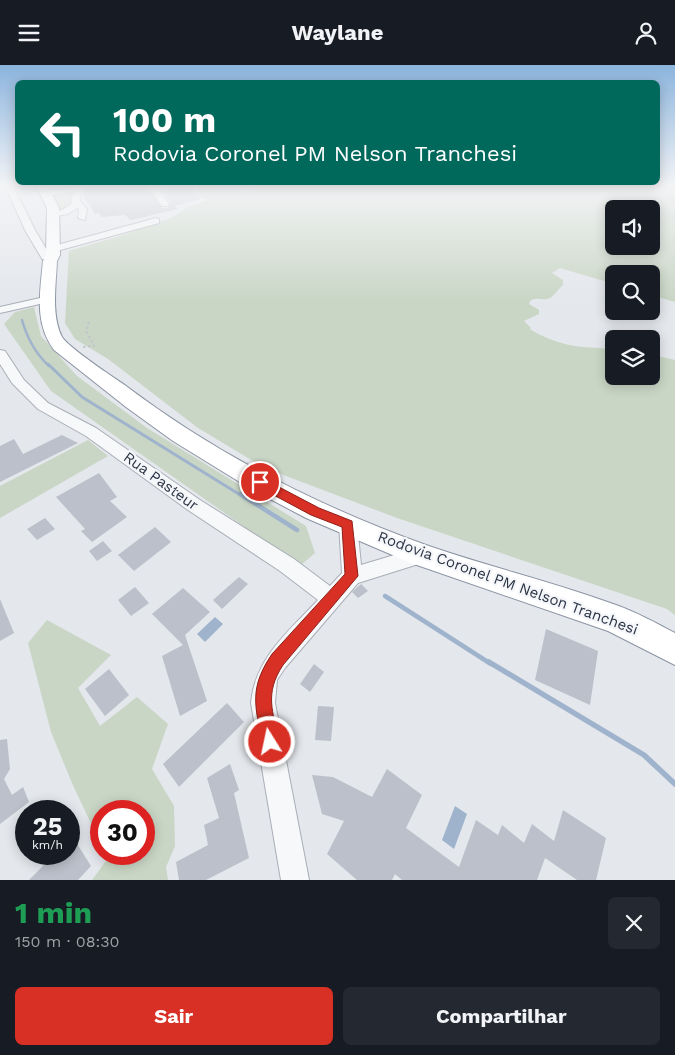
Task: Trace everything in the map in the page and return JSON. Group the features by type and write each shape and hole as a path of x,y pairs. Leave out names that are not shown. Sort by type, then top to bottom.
{"highway":[{"name":"Rodovia Coronel PM Nelson Tranchesi","path":"44,224 50,256"},
{"name":"Rodovia Coronel PM Nelson Tranchesi","path":"56,224 50,256 48,321 51,336 64,349 133,402 181,435 260,482 315,511 421,555 616,619 675,649"}],"street":[{"path":"27,224 50,256 147,224"},
{"path":"0,310 49,299"},
{"name":"Rua Pasteur","path":"0,354 19,383 43,406 91,431 117,448 194,505 287,565 332,599"},
{"path":"348,524 352,576"},
{"path":"295,880 263,703 264,686 268,673 277,660 352,576 421,555"}],"path":[{"path":"64,349 94,346 86,331 89,323"}],"green space":[{"path":"154,224 605,224 605,255 660,255 660,224 675,224 675,302 660,298 660,265 605,265 605,281 560,268 552,273 563,280 563,285 549,298 530,301 529,304 539,310 539,314 524,321 530,329 555,341 570,345 605,349 605,385 660,385 660,357 675,360 675,615 667,609 397,518 265,468 198,428 108,359 75,339 65,323 69,251"},
{"path":"34,307 41,336 77,376 147,428 306,526 315,553 300,566 51,391 4,324 15,312"},
{"path":"88,440 108,456 0,518 0,486"},
{"path":"47,620 111,655 78,688 100,726 137,697 168,724 152,769 174,806 175,846 166,867 168,880 92,880 103,865 155,865 155,800 90,800 90,821 51,732 28,643"}],"water":[{"path":"215,617 223,624 205,642 197,634"},
{"path":"455,806 467,814 454,849 442,840"}],"building":[{"path":"62,435 78,443 0,482 0,446 14,439 23,454"},
{"path":"99,473 117,497 110,501 127,517 92,542 81,531 85,529 56,497"},
{"path":"45,518 55,529 37,540 27,529"},
{"path":"155,527 171,542 134,571 118,555"},
{"path":"103,541 112,551 97,561 89,551"},
{"path":"239,577 248,584 222,609 213,600"},
{"path":"361,584 368,591 358,598 352,592"},
{"path":"135,587 149,603 131,616 118,600"},
{"path":"183,588 210,612 185,635 207,701 180,716 162,656 183,645 152,614"},
{"path":"0,599 14,633 0,641"},
{"path":"546,629 598,651 590,705 535,680"},
{"path":"314,664 324,672 310,692 300,684"},
{"path":"109,669 129,695 105,716 85,689"},
{"path":"227,703 244,722 179,787 163,764"},
{"path":"318,706 334,707 331,741 315,740"},
{"path":"7,739 10,769 4,779 12,795 23,787 28,800 15,800 15,813 0,824 0,740"},
{"path":"230,764 239,790 234,793 249,858 206,880 179,880 176,862 208,845 204,825 219,818 207,778"},
{"path":"387,769 422,795 406,828 459,867 476,820 498,835 502,825 524,843 532,824 554,841 563,810 606,838 596,880 577,880 545,858 537,880 402,880 395,874 392,880 357,880 327,854 344,821 322,814 312,775 333,777 372,797"},
{"path":"80,848 91,866 78,880 29,880 44,865 80,865"}],"waterway":[{"path":"22,320 32,345 49,366"},
{"path":"48,364 82,397 242,496"},
{"path":"240,494 297,530"},
{"path":"385,596 491,664"},
{"path":"489,662 644,755 675,784"}],"route":[{"path":"260,482 315,511 348,524 348,545 352,576 277,660 268,673 264,686 263,703 270,742"}]}
